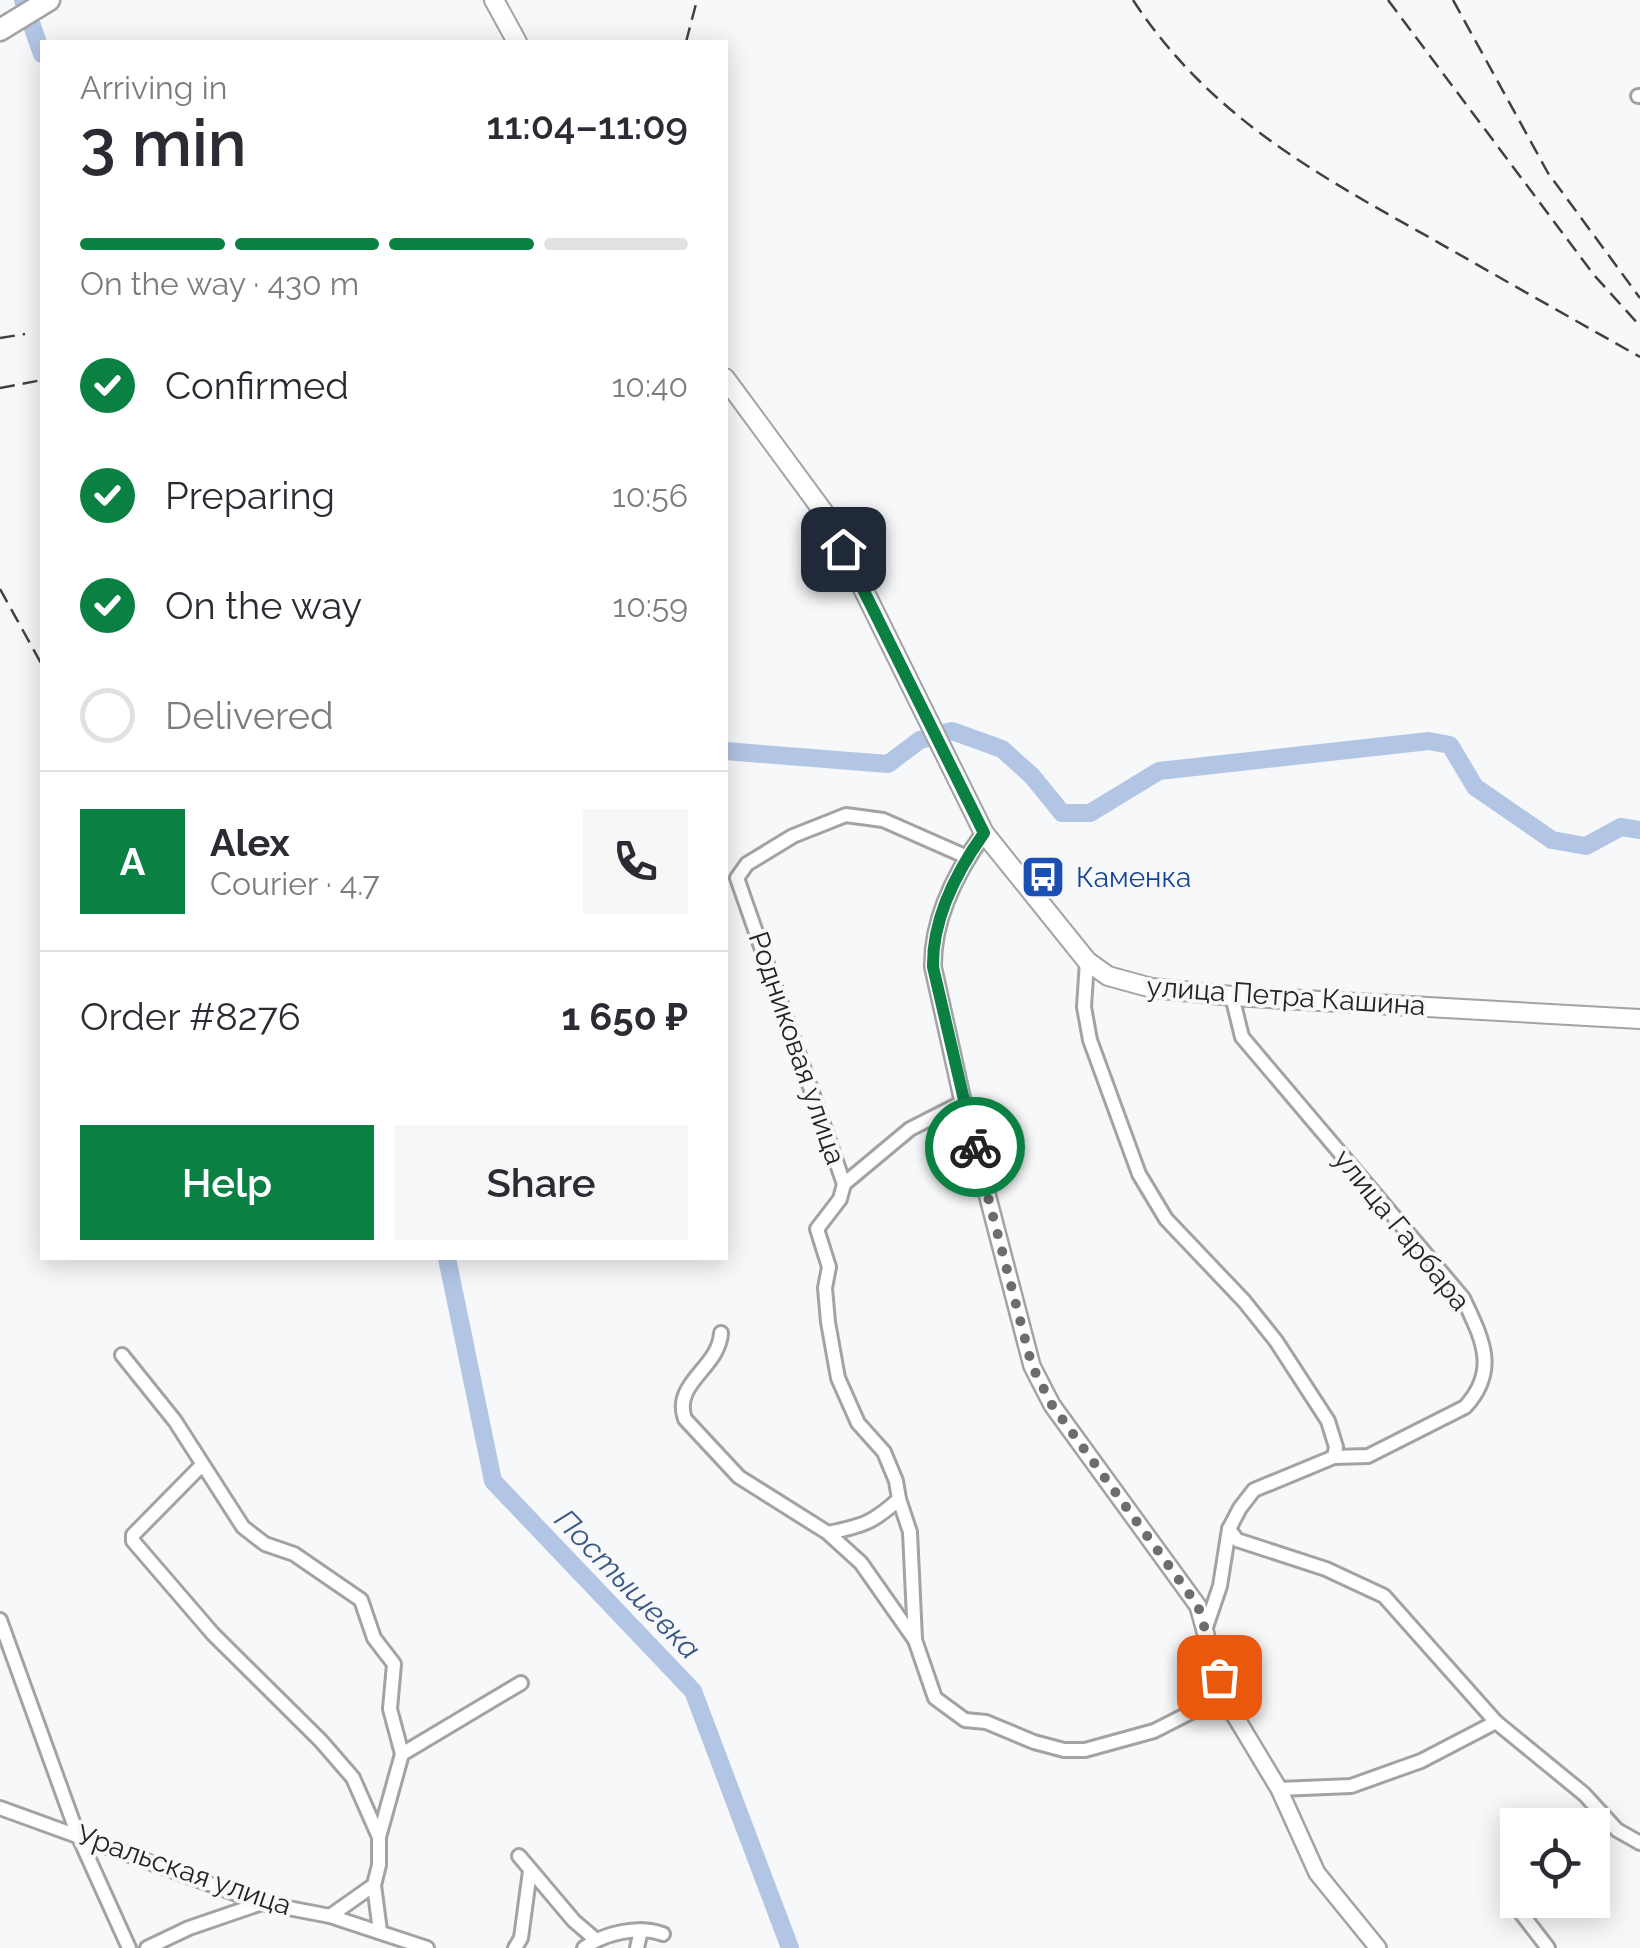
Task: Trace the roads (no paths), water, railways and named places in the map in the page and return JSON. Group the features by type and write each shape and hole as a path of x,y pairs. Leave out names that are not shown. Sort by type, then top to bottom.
{"main road":[{"path":"0,30 48,0"},
{"path":"494,0 516,40"},
{"name":"улица Петра Кашина","path":"728,382 828,518 984,833 1087,961 1108,976 1128,984 1232,996 1640,1019"}],"street":[{"name":"Родниковая улица","path":"915,1640 910,1532 884,1452 858,1424 838,1378 828,1322 828,1267 817,1229 840,1200 844,1184 737,878 747,864 792,836 846,815 883,820 967,858"},
{"path":"984,833 947,899 933,944 933,967 1032,1366 1052,1405 1198,1606 1223,1696 1279,1789 1316,1873 1378,1948"},
{"path":"1087,961 1084,1008 1090,1040 1139,1174 1166,1218 1276,1341 1328,1421 1336,1448 1334,1457"},
{"name":"улица Гарбара","path":"1229,1529 1254,1490 1334,1457 1368,1456 1465,1407 1481,1381 1486,1348 1463,1298 1242,1037 1232,996"},
{"path":"844,1184 910,1129 964,1102"},
{"path":"721,1333 713,1358 684,1391 681,1408 686,1420 739,1477 828,1533 861,1564 915,1640 936,1698 965,1720 986,1722 1064,1750 1085,1750 1154,1731 1223,1696"},
{"path":"122,1355 175,1421 243,1527 265,1544 294,1554 361,1600 374,1638 394,1664 390,1709 402,1754 379,1836 374,1885 380,1931"},
{"path":"201,1466 132,1535 133,1541 213,1634 353,1778 379,1836"},
{"path":"828,1533 866,1526 899,1498"},
{"path":"1205,1630 1220,1586 1229,1529"},
{"path":"1229,1529 1237,1540 1326,1568 1384,1596 1496,1722 1584,1794 1617,1830 1640,1844"},
{"path":"0,1620 77,1833 129,1948"},
{"path":"402,1754 521,1683"},
{"path":"1279,1789 1351,1786 1421,1761 1496,1722"},
{"name":"Уральская улица","path":"0,1808 262,1902 330,1916 427,1948"},
{"path":"518,1856 589,1944 641,1930 663,1934"},
{"path":"516,1948 521,1938 530,1871"},
{"path":"330,1916 374,1885"},
{"path":"146,1948 262,1902"},
{"path":"1524,1918 1548,1948"},
{"path":"637,1948 641,1930"}],"waterway":[{"name":"Постышевка","path":"23,0 40,48"},
{"name":"Каменка","path":"728,751 888,764 920,740 952,731 1002,749 1032,776 1062,813 1090,813 1159,771 1429,741 1450,745 1475,787 1552,840 1586,846 1621,827 1640,830"},
{"name":"Постышевка","path":"447,1260 493,1481 693,1691 790,1948"}],"railway":[{"path":"687,40 697,0"},
{"path":"1133,0 1195,77 1268,139 1348,191 1640,357"},
{"path":"1388,0 1594,275 1640,326"},
{"path":"1453,0 1548,173 1640,298"},
{"path":"0,338 25,334"},
{"path":"0,388 40,380"},
{"path":"0,589 40,661"}],"place":[{"name":"Каменка","path":"1043,877"}]}
